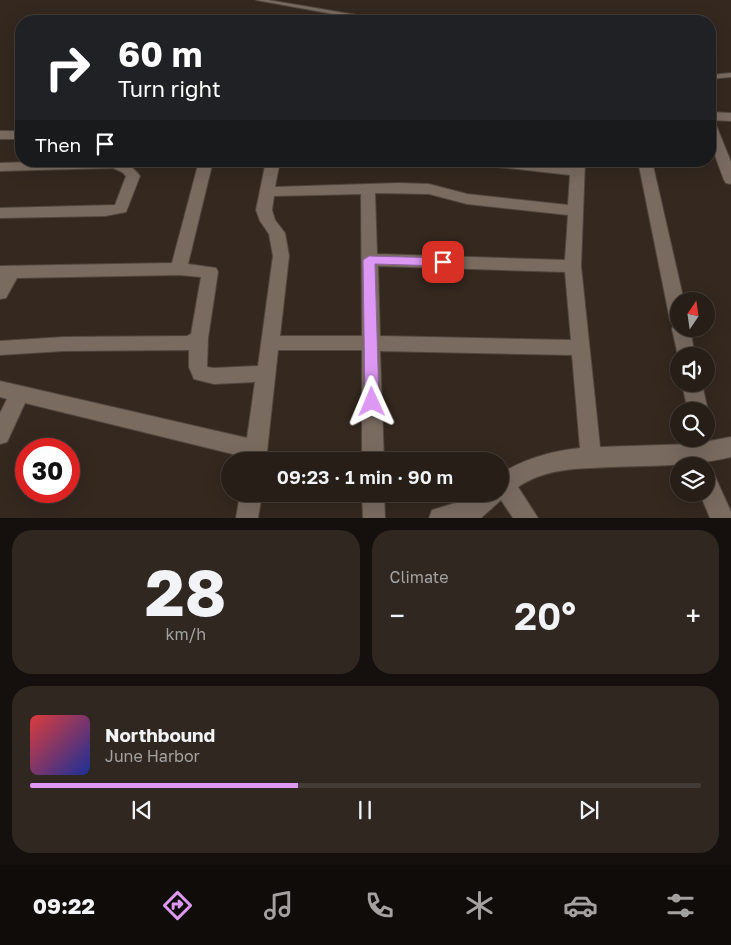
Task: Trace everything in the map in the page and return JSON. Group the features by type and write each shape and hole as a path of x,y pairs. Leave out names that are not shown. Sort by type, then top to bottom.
{"street":[{"path":"716,116 731,116"},
{"path":"0,135 15,135"},
{"path":"716,141 731,180"},
{"path":"0,167 15,166"},
{"path":"0,213 105,212 121,209 133,176 127,169 122,167"},
{"path":"179,269 204,167"},
{"path":"256,452 281,256 277,233 268,222 264,210 272,167"},
{"path":"577,167 573,266 591,458"},
{"path":"646,167 673,292"},
{"path":"368,189 373,452"},
{"path":"267,192 429,189 466,199 575,211"},
{"path":"369,260 573,266"},
{"path":"0,293 6,272 179,269 210,272 199,338 198,367 202,374 214,376 266,374"},
{"path":"0,348 64,344 190,343 199,338"},
{"path":"270,342 580,348"},
{"path":"0,434 9,391 240,452"},
{"path":"509,481 525,470 555,462 591,458 701,453 731,447"},
{"path":"509,499 527,518"},
{"path":"248,518 249,502"},
{"path":"373,502 374,518"},
{"path":"440,518 474,513 485,502"},
{"path":"715,502 722,518"}],"lane":[{"path":"259,0 345,15"},
{"path":"716,76 731,75"}],"route":[{"path":"372,402 369,260 443,262"}]}
